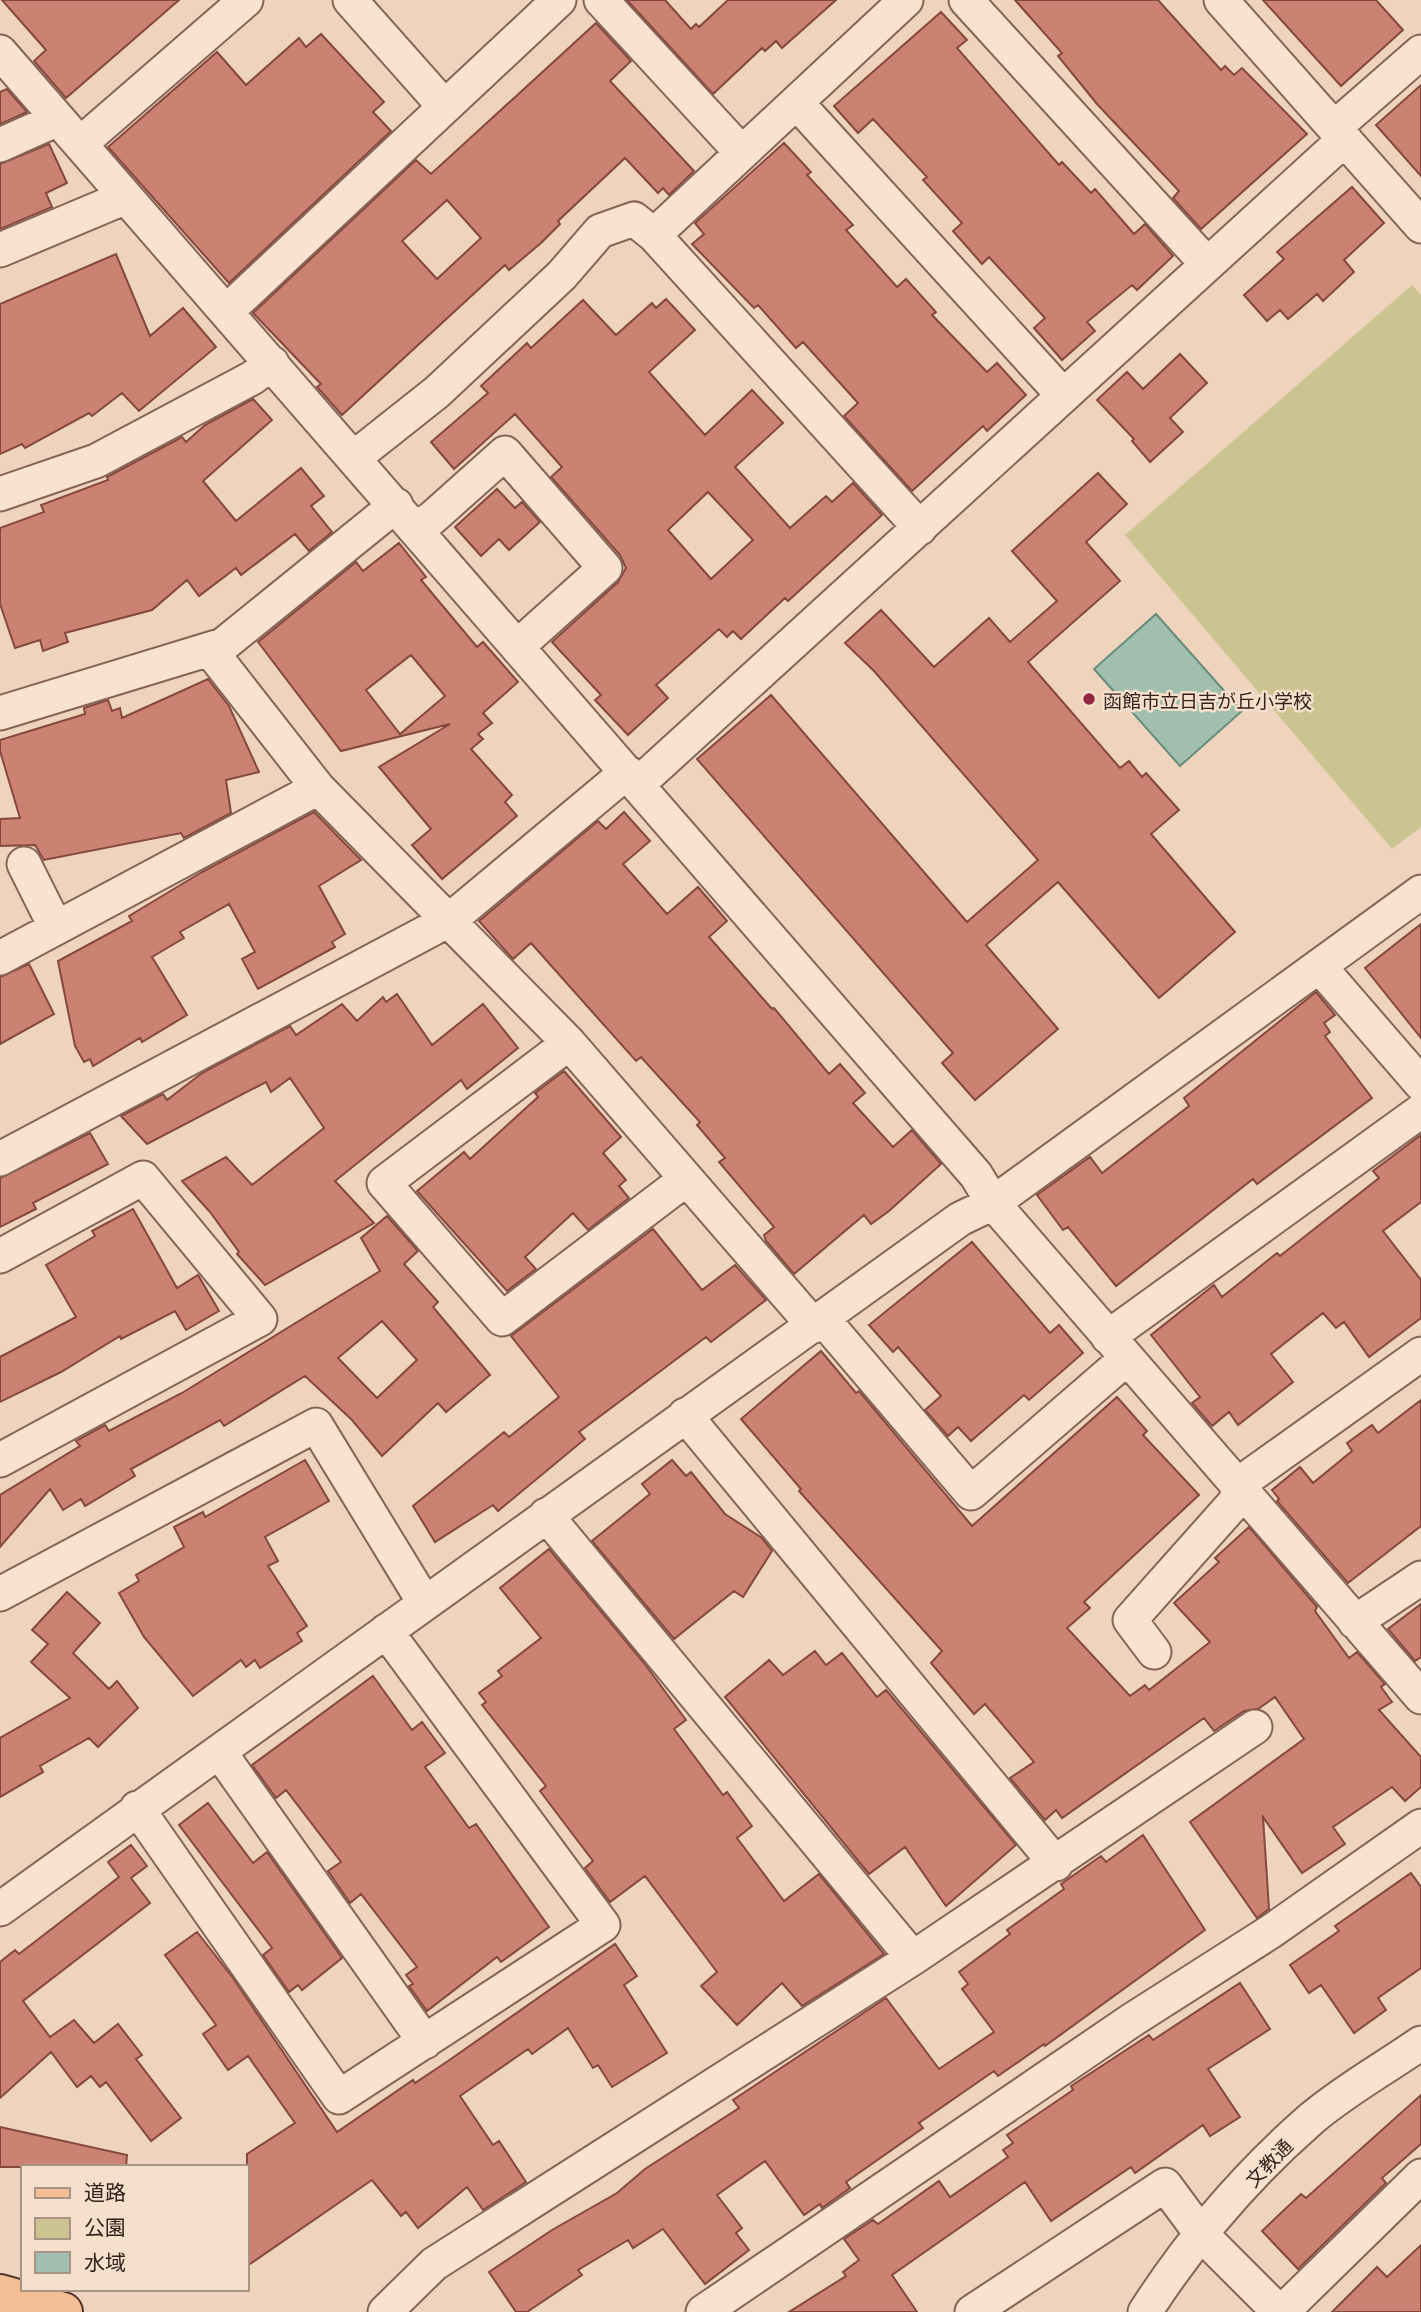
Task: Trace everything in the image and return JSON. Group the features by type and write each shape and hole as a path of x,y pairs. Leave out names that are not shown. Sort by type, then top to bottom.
{"main road":[{"path":"0,2294 63,2312"}],"street":[{"path":"80,144 246,0"},
{"path":"350,0 444,106"},
{"path":"226,312 559,0"},
{"path":"601,0 742,153"},
{"path":"654,235 906,0"},
{"path":"966,0 1207,264"},
{"path":"1221,0 1421,226"},
{"path":"0,52 355,457 976,1175 993,1203 1421,1697"},
{"path":"0,1159 451,919 633,778 920,527 1207,264 1421,52"},
{"path":"797,103 1063,396"},
{"path":"0,145 58,119"},
{"path":"0,250 126,197"},
{"path":"355,457 457,374 562,275 600,231 634,219 654,235 920,527"},
{"path":"0,494 96,461 252,378 272,363"},
{"path":"0,713 223,645 405,517 431,519 505,453 605,568 518,646"},
{"path":"209,650 318,788 451,919 569,1043 685,1180 971,1493 1117,1348 1421,1111"},
{"path":"0,958 318,788"},
{"path":"23,864 56,928"},
{"path":"0,1909 960,1219 993,1203 1421,892"},
{"path":"1319,966 1421,1084"},
{"path":"569,1043 384,1183 502,1319 685,1180"},
{"path":"0,1256 144,1178 260,1319 0,1460"},
{"path":"1154,1652 1130,1620 1240,1489 1421,1354"},
{"path":"685,1415 1056,1864"},
{"path":"0,1594 316,1425 424,1602"},
{"path":"546,1515 913,1958"},
{"path":"1355,1622 1421,1577"},
{"path":"137,1808 339,2097 603,1925 386,1631"},
{"path":"385,2312 434,2264 913,1958 1056,1864 1255,1727"},
{"path":"228,1764 425,2042"},
{"path":"703,2312 1132,2020 1269,1932 1421,1826"},
{"name":"文教通","path":"1145,2312 1202,2235 1266,2162 1312,2118 1419,2047"},
{"path":"972,2312 1165,2185 1202,2235 1281,2312 1421,2176"}],"green space":[{"path":"1412,285 1421,295 1421,827 1392,849 1125,535"}],"water":[{"path":"1156,614 1242,711 1180,766 1094,669"}],"building":[{"path":"2,0 179,0 66,98 34,61 46,50"},
{"path":"627,0 665,0 691,29 696,24 699,27 728,0 836,0 782,48 776,41 765,51 762,48 713,94"},
{"path":"1015,0 1158,0 1221,70 1225,66 1234,75 1242,68 1307,134 1201,229 1173,198 1179,191 1097,104 1058,56 1062,53"},
{"path":"1263,0 1376,0 1403,30 1341,86"},
{"path":"941,12 967,40 957,48 1059,165 1062,162 1091,193 1095,189 1134,234 1145,224 1173,256 1137,290 1132,285 1087,322 1095,331 1062,360 1034,328 1045,318 989,257 982,264 953,231 962,223 923,180 927,177 873,119 858,133 834,106"},
{"path":"596,23 631,61 610,81 694,171 669,195 663,188 658,193 625,158 558,221 560,224 541,243 509,270 505,265 342,415 317,387 321,384 253,313 416,160 431,174","holes":["447,200 481,238 437,279 402,241"]},
{"path":"321,34 384,102 373,112 391,131 229,283 108,147 217,52 246,85 299,38 306,47"},
{"path":"1421,85 1421,176 1376,125"},
{"path":"7,89 27,112 0,124 0,92"},
{"path":"784,143 811,172 807,175 853,225 846,230 897,287 906,279 936,312 932,315 987,372 997,363 1026,395 987,431 983,426 912,491 844,416 858,403 803,342 796,348 758,305 754,308 692,244 704,234 695,223"},
{"path":"49,144 67,183 46,193 52,207 0,229 0,164"},
{"path":"1352,187 1384,223 1344,260 1354,272 1323,301 1317,294 1288,319 1280,310 1267,321 1244,295 1284,259 1277,252"},
{"path":"116,254 150,336 183,308 216,347 139,411 122,393 92,416 89,413 25,448 22,444 0,454 0,304"},
{"path":"666,299 695,330 649,372 705,435 752,390 783,423 735,467 790,528 826,496 832,502 853,483 882,515 788,601 785,598 741,639 733,631 727,637 719,629 656,685 668,698 628,735 595,700 601,695 552,642 618,582 626,568 620,555 551,477 562,467 515,414 454,469 431,442 488,393 481,386 527,343 531,348 583,300 616,335 652,303 656,308","holes":["708,492 753,540 711,579 668,530"]},
{"path":"1180,354 1207,383 1170,418 1183,432 1150,462 1132,441 1134,439 1097,400 1127,372 1143,389"},
{"path":"253,399 272,420 203,481 236,521 301,468 324,496 311,506 332,532 309,551 295,534 241,575 236,568 199,596 187,580 152,610 65,633 68,642 43,651 40,640 15,648 0,604 0,528 44,512 41,505 108,480 107,477 182,437 186,442 205,425"},
{"path":"1098,473 1127,504 1086,542 1120,581 1028,662 1120,768 1129,761 1142,777 1146,773 1179,810 1151,834 1235,932 1159,998 1058,882 986,945 1058,1029 975,1100 942,1063 953,1053 697,759 771,695 967,922 1038,860 874,671 845,643 881,610 934,667 989,618 1010,642 1057,601 1012,551"},
{"path":"497,489 515,508 522,502 540,522 509,550 499,539 481,556 455,527"},
{"path":"399,543 426,577 421,580 477,647 483,642 518,682 483,713 492,723 478,734 483,739 471,749 512,795 505,802 517,816 442,879 412,845 431,829 379,767 450,724 341,751 258,642 356,562 363,571","holes":["411,655 445,696 400,734 366,690"]},
{"path":"208,679 229,706 259,772 226,780 231,813 184,838 181,833 44,860 35,845 0,846 0,819 20,818 0,751 0,740 85,714 84,708 108,700 112,711 120,708 122,718"},
{"path":"314,812 361,860 319,886 345,934 332,942 335,947 258,989 242,959 255,952 229,904 180,932 184,938 152,957 187,1015 142,1042 140,1038 93,1066 90,1059 84,1062 75,1046 58,961 132,921 129,916 202,872"},
{"path":"624,812 650,841 623,864 667,914 698,887 727,921 709,937 772,1009 774,1008 829,1074 840,1064 865,1093 853,1103 893,1147 912,1130 941,1164 889,1211 871,1224 864,1215 794,1274 766,1241 764,1235 774,1227 719,1162 725,1158 697,1125 700,1122 641,1057 636,1061 531,943 513,959 479,921 598,821 606,829"},
{"path":"1421,924 1421,1038 1365,968"},
{"path":"29,964 54,1014 0,1044 0,977"},
{"path":"1316,992 1335,1015 1324,1023 1330,1032 1325,1036 1372,1098 1257,1184 1253,1179 1116,1286 1068,1227 1063,1230 1037,1195 1090,1157 1102,1173 1189,1106 1184,1098"},
{"path":"397,994 432,1045 483,1004 518,1048 467,1089 461,1080 335,1181 374,1223 265,1285 237,1254 239,1252 210,1212 182,1181 226,1157 252,1185 324,1128 290,1078 271,1092 266,1082 147,1144 121,1116 163,1094 167,1100 202,1073 290,1026 296,1035 342,1004 357,1021 383,997 386,1002"},
{"path":"564,1071 621,1137 603,1153 626,1180 619,1186 629,1198 588,1230 573,1213 525,1257 536,1269 507,1291 417,1191 464,1152 470,1159 538,1097 535,1093"},
{"path":"90,1133 108,1164 33,1203 36,1209 0,1227 0,1178"},
{"path":"1421,1135 1421,1202 1383,1231 1421,1280 1421,1318 1369,1357 1344,1322 1336,1328 1323,1313 1271,1354 1293,1382 1238,1425 1229,1412 1212,1426 1192,1403 1200,1397 1151,1335 1214,1285 1222,1297 1277,1253 1280,1256 1379,1178 1373,1171"},
{"path":"133,1209 177,1288 198,1275 219,1311 186,1330 175,1311 121,1339 120,1336 61,1372 0,1402 0,1357 76,1317 46,1265 95,1236 92,1231"},
{"path":"387,1216 418,1251 404,1264 438,1302 433,1307 490,1375 446,1412 438,1403 382,1456 352,1420 305,1376 224,1426 220,1420 131,1469 135,1476 85,1506 81,1499 63,1510 50,1489 0,1547 0,1495 80,1446 76,1441 105,1425 109,1431 182,1393 380,1271 361,1238","holes":["382,1321 417,1360 377,1398 338,1358"]},
{"path":"653,1229 702,1290 735,1265 766,1300 711,1342 706,1337 579,1432 585,1439 498,1511 493,1505 435,1542 413,1506 504,1432 509,1437 559,1397 511,1336"},
{"path":"972,1242 1050,1333 1059,1325 1083,1353 1029,1400 1024,1395 971,1441 958,1427 948,1436 925,1410 941,1396 898,1347 893,1352 869,1325"},
{"path":"821,1351 856,1393 859,1391 972,1526 1117,1397 1147,1431 1143,1435 1199,1495 1084,1602 1090,1608 1067,1628 1130,1696 1145,1685 1149,1690 1210,1642 1174,1603 1219,1562 1215,1558 1249,1527 1317,1607 1315,1611 1349,1658 1357,1652 1385,1684 1381,1687 1392,1702 1379,1710 1421,1757 1421,1787 1405,1801 1392,1787 1333,1827 1345,1844 1302,1873 1263,1817 1269,1909 1257,1918 1190,1822 1304,1739 1275,1697 1258,1709 1244,1711 1214,1731 1204,1718 1062,1818 1056,1810 1045,1820 1010,1778 1034,1762 985,1704 974,1714 931,1663 942,1651 799,1491 801,1489 741,1419"},
{"path":"1421,1400 1421,1526 1348,1583 1277,1501 1279,1499 1272,1490 1300,1467 1313,1483 1352,1451 1347,1443 1372,1425 1378,1433"},
{"path":"305,1460 329,1501 265,1537 278,1561 268,1566 307,1626 297,1633 302,1641 260,1668 255,1660 246,1667 241,1660 193,1696 144,1637 119,1593 139,1581 136,1575 184,1547 174,1527 203,1512 205,1517"},
{"path":"672,1460 686,1476 691,1472 725,1514 762,1538 772,1551 743,1597 734,1591 674,1639 592,1541 650,1494 642,1484"},
{"path":"549,1549 644,1663 686,1720 674,1729 723,1795 727,1792 752,1826 737,1838 784,1901 819,1874 884,1954 802,2006 782,1983 737,2025 701,1986 717,1972 645,1876 610,1902 585,1868 593,1861 540,1791 546,1786 482,1705 486,1702 479,1693 502,1676 498,1671 541,1638 500,1588"},
{"path":"67,1592 100,1623 73,1653 109,1689 117,1681 138,1708 98,1747 89,1738 40,1766 43,1772 0,1797 0,1738 70,1698 31,1662 48,1644 32,1630"},
{"path":"1421,1604 1421,1657 1415,1661 1388,1629"},
{"path":"815,1651 826,1665 842,1653 877,1697 886,1690 1016,1845 946,1906 905,1847 869,1874 725,1697 769,1660 783,1675"},
{"path":"373,1676 412,1730 422,1722 445,1753 425,1767 469,1828 476,1824 549,1927 501,1962 497,1957 427,2011 409,1986 413,1984 406,1975 417,1967 361,1894 350,1903 328,1871 341,1862 286,1790 276,1798 252,1765"},
{"path":"208,1803 253,1863 267,1852 342,1958 302,1990 298,1985 289,1992 263,1955 272,1948 179,1825"},
{"path":"1143,1835 1205,1930 1045,2046 1044,2044 998,2076 994,2071 919,2123 923,2128 846,2182 850,2188 822,2208 820,2204 804,2215 765,2161 717,2195 742,2228 736,2233 749,2250 705,2284 663,2229 633,2248 628,2240 578,2270 582,2275 527,2312 516,2312 489,2272 552,2230 617,2193 645,2169 739,2108 733,2100 886,1998 939,2069 994,2032 962,1989 968,1984 959,1972 1010,1934 1007,1930 1064,1889 1061,1884 1101,1856 1106,1862"},
{"path":"131,1845 147,1866 131,1878 150,1903 23,2001 50,2037 74,2020 94,2043 118,2024 142,2055 136,2059 181,2118 151,2141 106,2082 100,2087 91,2076 77,2087 51,2052 0,2098 0,1962 15,1950 19,1954 119,1877 108,1862"},
{"path":"1411,1873 1421,1887 1421,1968 1378,1998 1386,2010 1354,2033 1321,1985 1309,1993 1290,1965 1339,1931 1335,1926"},
{"path":"197,1932 233,1978 337,2132 413,2080 415,2083 448,2061 615,1944 637,1976 624,1985 667,2053 612,2087 598,2065 593,2068 568,2028 532,2054 528,2049 460,2096 493,2145 499,2141 526,2182 483,2210 467,2187 418,2228 406,2212 401,2216 372,2180 248,2265 247,2154 295,2123 248,2056 228,2070 203,2034 216,2025 165,1955"},
{"path":"1240,1983 1270,2029 1208,2069 1240,2117 1210,2136 1203,2125 1135,2173 1131,2167 1051,2221 1025,2182 892,2275 917,2312 789,2312 846,2276 843,2272 859,2260 844,2239 873,2220 878,2224 939,2181 950,2197 1008,2157 1003,2150 1013,2143 1007,2135 1073,2090 1071,2086 1149,2035 1153,2040"},
{"path":"1421,2095 1421,2144 1382,2178 1386,2183 1298,2269 1262,2231 1301,2194 1306,2198"},
{"path":"0,2127 127,2155 126,2165 0,2167"},
{"path":"1421,2245 1421,2312 1332,2312 1377,2267 1387,2277"}],"place":[{"name":"函館市立日吉が丘小学校","path":"1089,699"}]}
